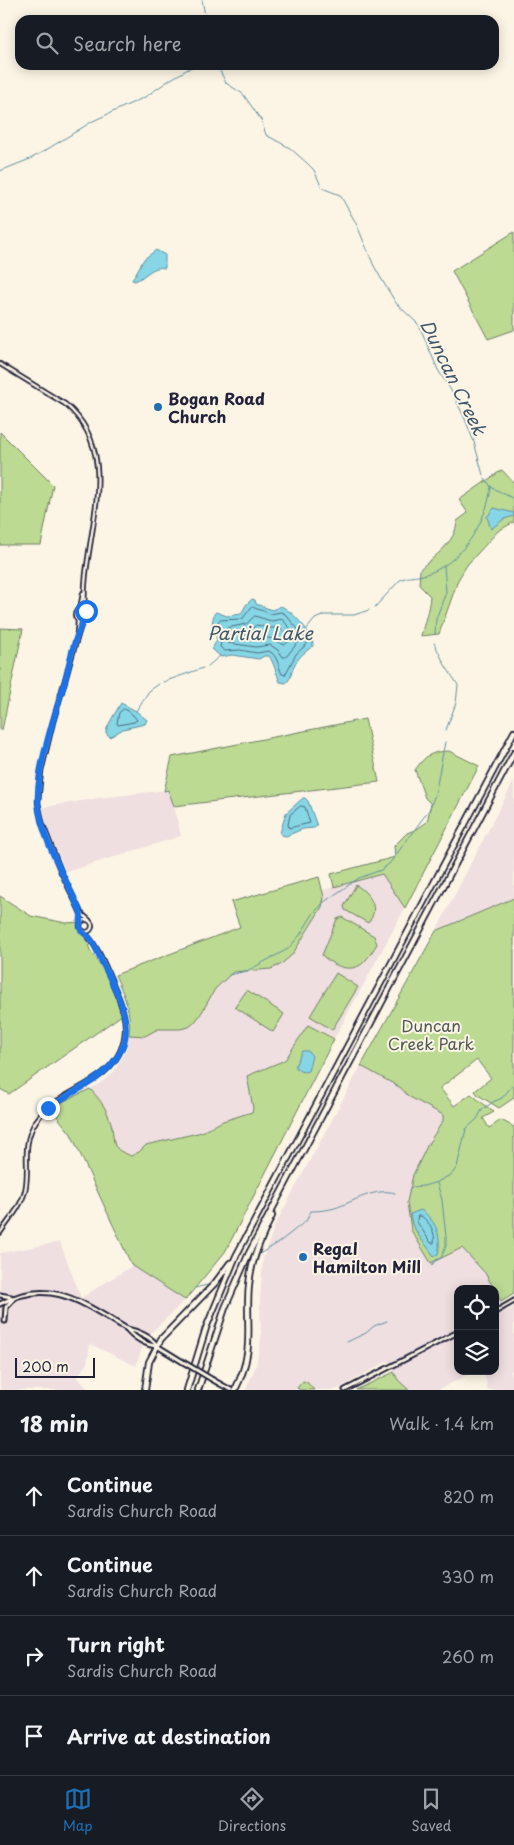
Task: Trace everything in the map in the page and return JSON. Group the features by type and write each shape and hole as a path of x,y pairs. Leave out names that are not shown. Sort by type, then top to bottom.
{"highway":[{"path":"187,1390 206,1328 236,1256 514,732"},
{"path":"198,1390 215,1336 236,1280 514,753"},
{"path":"235,1390 248,1354 248,1294 253,1260 286,1184"},
{"path":"145,1390 149,1362 157,1346 172,1325 215,1283 236,1256"},
{"path":"240,1380 242,1390"}],"main road":[{"path":"0,1296 14,1297 43,1292 63,1294 74,1298 127,1329 134,1330 155,1342 157,1346 231,1390"},
{"path":"0,1304 14,1297"},
{"path":"4,1321 6,1307 14,1297"},
{"path":"499,1310 514,1301"},
{"path":"345,1390 454,1334"}],"street":[{"path":"0,364 65,404 73,411 83,425 91,443 98,471 96,507 86,582 80,609 76,615 80,620"},
{"path":"86,582 85,610 87,615 80,620 45,755 38,803 42,822 52,848 81,913 82,922 80,926 91,939"},
{"path":"80,609 85,610"},
{"path":"0,1233 18,1208 25,1192 28,1137 37,1121 48,1108 103,1074 114,1064 124,1041 125,1019 122,1006 91,939 90,930 92,925 81,913"},
{"path":"82,922 89,920"},
{"path":"83,931 90,930"}],"shaded area":[{"path":"514,781 514,898 436,931 497,813"},
{"path":"168,790 181,836 66,872 39,808 99,798"},
{"path":"382,874 405,908 334,1039 308,1025 285,1060 247,1076 253,1108 252,1112 223,1121 202,1132 146,1145 139,1152 131,1156 120,1151 115,1146 111,1124 106,1112 90,1089 113,1073 126,1051 129,1035 145,1036 158,1029 180,1029 202,1012 215,989 233,972 240,970 255,971 280,965 292,955 322,907 323,890"},
{"path":"361,1066 401,1088 408,1096 443,1115 443,1121 428,1144 413,1175 407,1202 411,1230 431,1263 462,1248 485,1273 492,1285 454,1285 454,1375 467,1375 438,1390 409,1390 398,1380 388,1361 336,1390 246,1390 256,1365 261,1341 260,1299 263,1259 275,1225"},
{"path":"60,1242 81,1298 132,1266 185,1300 145,1339 136,1366 90,1344 87,1363 77,1377 89,1390 0,1390 0,1253"},
{"path":"499,1298 507,1311 514,1306 514,1370 510,1371 514,1377 514,1390 487,1390 484,1375 499,1375"}],"green space":[{"path":"514,232 514,330 488,339 452,271"},
{"path":"0,432 53,485 41,545 0,545"},
{"path":"502,470 514,483 514,522 498,531 467,565 458,580 439,634 421,636 430,596 419,585 420,569 444,548 453,536 457,521 468,513 459,500"},
{"path":"0,628 23,629 2,730 0,730"},
{"path":"365,719 379,782 174,806 168,790 164,791 172,757"},
{"path":"449,751 479,766 405,908 382,874 334,887 331,874 395,857 394,846 407,833 427,822 431,804 425,798 415,770 429,755"},
{"path":"319,877 324,897 322,907 292,955 280,965 271,969 233,972 215,989 202,1012 189,1027 158,1029 145,1036 129,1035 128,1011 115,975 240,927 231,902"},
{"path":"356,885 372,901 373,912 368,923 345,910 344,906"},
{"path":"0,896 31,916 66,923 80,922 90,950 111,979 122,1015 9,1094 0,1089"},
{"name":"Duncan Creek Park","path":"514,898 514,1098 499,1108 478,1095 475,1091 491,1078 477,1060 440,1088 454,1106 471,1094 494,1112 483,1118 489,1128 501,1120 514,1127 514,1293 501,1301 499,1298 499,1285 492,1285 485,1273 462,1248 431,1263 411,1230 407,1202 413,1175 428,1144 443,1121 443,1115 408,1096 401,1088 361,1066 436,931"},
{"path":"342,917 374,936 377,944 365,961 355,968 331,963 322,955 337,919"},
{"path":"336,973 358,987 332,1030 310,1016"},
{"path":"247,990 284,1014 273,1032 235,1007"},
{"path":"308,1025 334,1039 225,1252 185,1300 132,1266 71,1134 52,1110 64,1101 90,1089 101,1101 109,1116 115,1146 120,1151 131,1156 139,1152 146,1145 202,1132 223,1121 252,1112 253,1108 247,1076 285,1060"},
{"path":"394,1372 398,1380 409,1390 356,1390"},
{"path":"303,1381 307,1382 314,1390 300,1390 297,1388"}],"water":[{"path":"156,250 165,255 165,268 156,268 135,281 132,280 144,259"},
{"path":"494,508 514,513 514,516 504,519 491,529 487,517"},
{"name":"Partial Lake","path":"252,599 255,600 256,604 272,610 281,606 286,609 302,623 310,635 313,646 297,661 286,683 280,682 269,656 259,659 232,655 221,657 212,649 217,640 212,624 214,614 216,612 227,616 241,614"},
{"path":"121,703 136,711 147,720 145,724 123,729 110,737 106,731"},
{"path":"303,798 308,801 317,826 286,836 281,835 286,813"},
{"path":"302,1051 308,1051 312,1056 308,1071 306,1072 300,1071 295,1066"},
{"path":"421,1210 431,1219 437,1229 439,1247 438,1254 434,1256 412,1224 410,1214"}],"waterway":[{"name":"Duncan Creek","path":"202,0 205,15"},
{"path":"0,171 30,159 93,121 145,97 186,70"},
{"name":"Duncan Creek","path":"220,70 226,83 243,94 261,120 266,135 290,148 308,164 314,170 322,188 340,195 356,223 382,280 396,303 419,325 438,370 452,392 465,419 474,442 483,475"},
{"name":"Duncan Creek","path":"485,478 491,487 514,499"},
{"path":"375,607 400,580 436,570 460,552 469,541 484,514 491,487"},
{"path":"435,634 436,619 446,592 444,566"},
{"path":"306,630 315,619 324,615 354,615 369,610"},
{"path":"434,643 458,685 456,703 446,730"},
{"path":"208,666 220,656"},
{"path":"163,682 203,668"},
{"path":"136,711 149,691 159,684"},
{"path":"229,975 247,971 288,949 324,902 359,878 381,870 390,863 429,810 435,795 445,742"},
{"name":"Duncan Creek","path":"409,1191 412,1187 437,1182 452,1174 457,1167 466,1129 477,1119 482,1110 502,1098 514,1084"},
{"name":"Duncan Creek","path":"432,1265 441,1258 446,1246 442,1200 437,1183"},
{"path":"256,1256 278,1243 306,1221 311,1211 335,1208 364,1196 380,1192 395,1193"},
{"path":"195,1288 207,1285"},
{"name":"Duncan Creek","path":"347,1342 366,1333 374,1326 387,1321"}],"place":[{"name":"Bogan Road Church","path":"158,407"},
{"name":"Regal Hamilton Mill","path":"303,1257"}],"route":[{"path":"48,1108 103,1074 114,1064 124,1041 125,1019 122,1006 96,948 80,926 82,922 81,913 61,872 42,822 38,803 41,772 53,722 76,638 82,621 87,617 86,611"}]}
